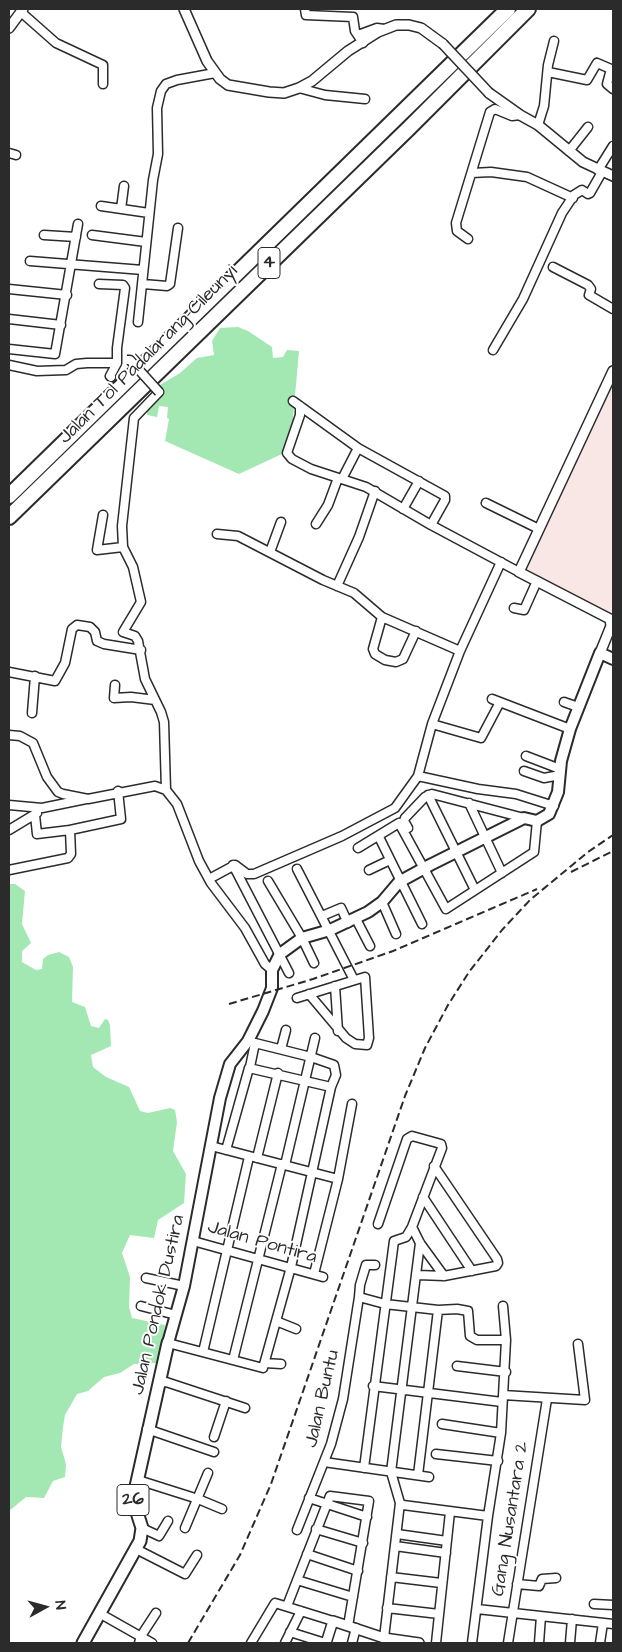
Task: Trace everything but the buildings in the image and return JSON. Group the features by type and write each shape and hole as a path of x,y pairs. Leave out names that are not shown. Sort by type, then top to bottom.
{"highway":[{"name":"Jalan Tol Padalarang–Cileunyi","path":"9,496 508,9"},
{"name":"Jalan Tol Padalarang–Cileunyi","path":"9,517 409,128 528,9"}],"main road":[{"path":"272,970 280,954 302,938 352,921 382,902 399,882 524,818 537,821 549,814 554,806 570,730 600,653 613,659"},
{"name":"Jalan Pondok Dustira","path":"142,1528 133,1507 147,1429 184,1286 211,1146 230,1064 248,1041 263,1011 272,988 272,970"},
{"name":"26","path":"83,1643 136,1549 140,1541 142,1528"}],"street":[{"path":"184,9 207,61 215,73 228,84 284,93 299,88 360,39 385,29 409,25 421,28 443,44 489,93 538,125 583,162 613,176"},
{"path":"304,9 306,15 352,13 353,25 360,39"},
{"path":"9,28 22,11 50,39 103,65 103,84"},
{"path":"538,125 544,106 554,41"},
{"path":"548,72 587,80 597,63 612,70 607,84 613,88"},
{"path":"138,322 149,213 158,154 157,108 161,91 163,87 172,82 215,73"},
{"path":"299,88 325,95 365,99"},
{"path":"468,239 457,231 456,228 490,112 495,109 512,116 520,115"},
{"path":"569,151 588,127"},
{"path":"493,350 523,299 562,214 573,198 582,190 588,194 590,193 613,146"},
{"path":"472,173 491,172 527,177 573,198"},
{"path":"120,209 124,186"},
{"path":"102,206 149,213"},
{"path":"9,349 53,355 56,352 78,224"},
{"path":"143,284 167,286 170,284 178,228"},
{"path":"44,235 76,237"},
{"path":"92,235 146,242"},
{"path":"30,261 143,270"},
{"path":"553,267 588,286 591,289 589,295 613,310"},
{"path":"98,284 123,285 125,288 117,348 117,363 110,377 127,360 130,360 159,392 134,418 126,483 123,547 133,567 142,597 140,606 123,632 135,636 141,650 145,679 154,700 158,704 164,722 166,790"},
{"path":"9,289 67,295"},
{"path":"9,319 61,325"},
{"path":"9,365 38,371 66,370 76,364 117,363"},
{"path":"519,572 613,371"},
{"path":"293,401 358,448 446,498 431,525"},
{"path":"300,406 300,415 288,444 288,456 311,469 375,491 431,525 610,619 611,626 600,653"},
{"path":"316,524 358,448"},
{"path":"403,509 419,481"},
{"path":"337,586 359,537 375,491"},
{"path":"486,503 539,529"},
{"path":"103,515 98,550 123,547"},
{"path":"270,552 281,522"},
{"path":"217,534 238,536 360,596 382,617 460,651"},
{"path":"233,865 247,874 254,874 344,835 394,808 418,776 432,724 460,651 501,562"},
{"path":"514,608 524,610 536,581"},
{"path":"382,617 373,649 375,654 385,660 396,662 403,659 416,631"},
{"path":"9,672 35,676 52,682 58,679 66,663 72,629 75,625 90,627 95,632 97,641 104,644 141,650"},
{"path":"32,714 35,676"},
{"path":"115,685 114,698 131,697 154,700"},
{"path":"432,724 481,738 496,700 570,730"},
{"path":"564,702 578,707"},
{"path":"9,735 20,736 33,743 46,777 58,792 88,799"},
{"path":"526,756 560,772"},
{"path":"524,771 544,778 560,772"},
{"path":"418,776 478,789 516,794 554,806"},
{"path":"9,805 42,808 155,786 166,790 177,804 199,861 209,879 245,928 265,964 272,970"},
{"path":"34,815 37,834 70,830 121,819 118,792"},
{"path":"524,818 432,794 428,795 404,821 428,866 446,909 534,852 537,821"},
{"path":"428,795 475,890"},
{"path":"469,803 502,873"},
{"path":"9,830 42,808"},
{"path":"358,848 379,837 397,820 428,866"},
{"path":"9,870 68,858 71,854 70,830"},
{"path":"379,837 399,882 422,924"},
{"path":"369,870 390,860"},
{"path":"209,879 233,865"},
{"path":"233,865 289,973"},
{"path":"297,869 354,980"},
{"path":"268,881 302,938 314,963"},
{"path":"382,902 396,934"},
{"path":"322,916 341,908 370,946"},
{"path":"297,998 309,994 354,980 365,977 368,1044 364,1046 355,1044 338,1031 309,994"},
{"path":"335,986 338,1031"},
{"path":"281,1049 286,1030"},
{"path":"233,1360 306,1080 315,1038"},
{"path":"168,1343 260,1369 265,1362 291,1267 331,1087 336,1075 334,1065 311,1057 255,1043 226,1150"},
{"path":"250,1067 331,1087"},
{"path":"203,1352 227,1250 278,1073"},
{"path":"314,1274 338,1179 352,1104"},
{"path":"364,1468 373,1386 394,1240 406,1237 412,1227 442,1148 441,1144 412,1136 407,1139 378,1224"},
{"path":"211,1146 338,1179"},
{"path":"418,1275 444,1276 496,1266 498,1263 497,1258 434,1166"},
{"path":"423,1197 472,1271"},
{"path":"412,1227 420,1243 444,1276"},
{"name":"Jalan Pontira","path":"193,1241 260,1258 322,1277"},
{"path":"384,1638 400,1503 391,1472 412,1307 418,1275 420,1243"},
{"name":"Jalan Buntu","path":"297,1530 324,1462 343,1399 360,1285 366,1265 375,1265"},
{"path":"146,1278 184,1286"},
{"path":"359,1297 385,1304 438,1310 458,1309 468,1311 469,1333 473,1338 506,1340"},
{"path":"140,1306 176,1315"},
{"path":"472,1643 501,1432 506,1372 503,1306"},
{"path":"418,1476 438,1310"},
{"path":"276,1321 296,1329"},
{"path":"373,1386 503,1399 585,1400 578,1344"},
{"path":"265,1362 281,1364"},
{"path":"457,1366 506,1372"},
{"path":"159,1383 166,1382 245,1408"},
{"name":"Gang Nusantara 2","path":"508,1643 547,1399"},
{"path":"214,1437 226,1401"},
{"path":"442,1424 501,1432"},
{"path":"147,1429 214,1452"},
{"path":"436,1454 498,1461"},
{"path":"324,1462 430,1477"},
{"path":"185,1528 208,1472"},
{"path":"138,1480 198,1499 222,1510"},
{"path":"288,1606 316,1529 331,1495 369,1501 353,1597 352,1643"},
{"path":"309,1498 367,1517"},
{"path":"400,1503 450,1512 488,1516"},
{"path":"436,1643 441,1582 450,1512"},
{"path":"142,1528 159,1536 168,1521"},
{"path":"316,1529 363,1543"},
{"path":"397,1534 447,1541"},
{"path":"395,1546 446,1553"},
{"path":"136,1549 185,1574 197,1555"},
{"path":"307,1554 358,1571"},
{"path":"390,1577 441,1582"},
{"path":"517,1584 539,1586 542,1579 556,1578"},
{"path":"297,1580 353,1597"},
{"path":"251,1643 274,1604 288,1606 384,1638 401,1642 419,1643"},
{"path":"594,1604 613,1605"},
{"path":"387,1608 439,1614"},
{"path":"477,1609 613,1624"},
{"path":"285,1643 301,1611"},
{"path":"99,1613 140,1640 152,1643"},
{"path":"140,1640 156,1614"},
{"path":"539,1643 541,1616"},
{"path":"570,1643 572,1619"},
{"path":"290,1632 325,1643 333,1622"},
{"path":"600,1643 602,1623"}],"shaded area":[{"path":"613,382 613,615 529,574 525,566"}],"green space":[{"path":"238,327 248,331 272,347 273,358 283,357 287,350 299,351 292,429 284,453 239,474 165,441 169,419 167,418 168,407 159,406 157,417 147,415 147,407 160,385 180,373 197,358 214,355 212,341 220,328"},
{"path":"9,884 15,884 25,891 22,924 31,943 22,951 22,962 36,970 42,969 43,959 48,955 59,952 69,957 73,967 72,1002 85,1007 91,1026 99,1028 105,1019 108,1020 110,1025 111,1046 91,1055 93,1067 106,1077 129,1087 140,1111 148,1113 170,1108 175,1110 177,1122 173,1151 186,1174 184,1203 158,1220 154,1238 130,1235 122,1253 130,1277 129,1307 132,1318 165,1325 160,1358 156,1363 134,1364 120,1373 104,1377 88,1391 77,1394 65,1415 63,1427 61,1447 66,1464 65,1477 53,1481 44,1498 26,1497 9,1511"}],"railway":[{"path":"188,1643 240,1555 271,1484 405,1096 425,1048 448,1005 469,972 502,930 530,900 588,852 613,835"},
{"path":"571,872 613,851"},
{"path":"229,1004 313,979 393,951 537,889"}]}
